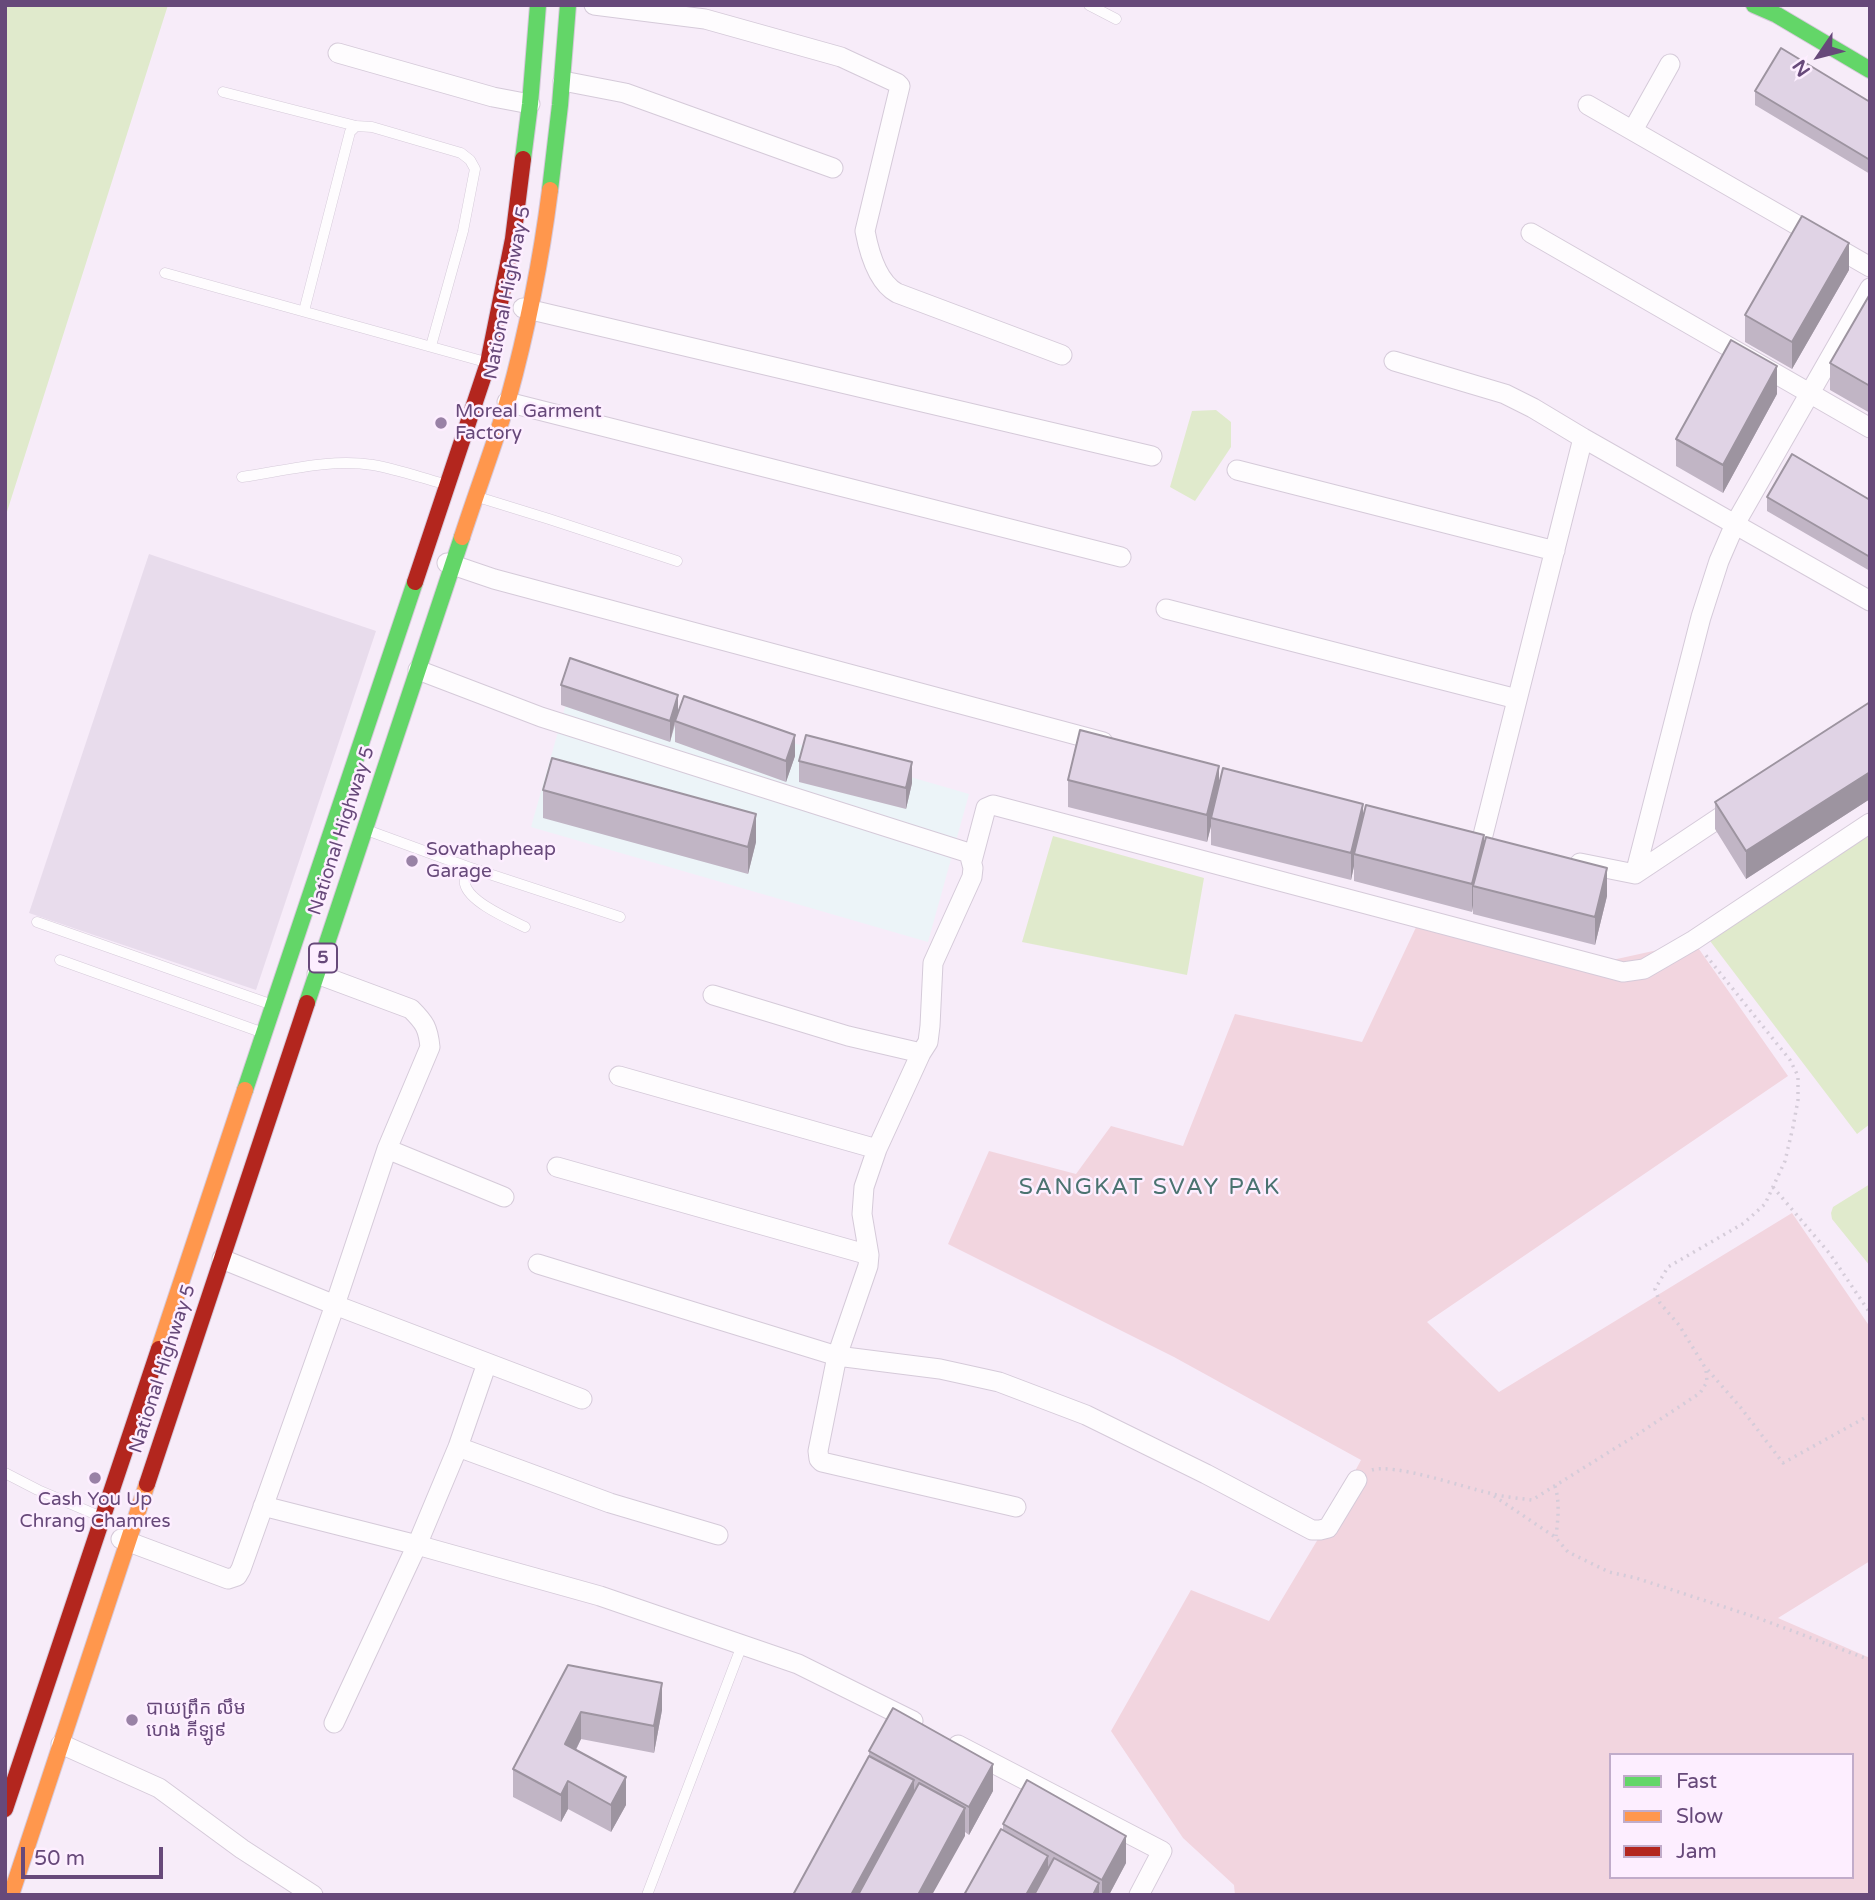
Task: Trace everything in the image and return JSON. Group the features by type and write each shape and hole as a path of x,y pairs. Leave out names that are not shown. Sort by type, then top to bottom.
{"main road":[{"name":"National Highway 5","path":"11,1894 61,1744 116,1527 265,1034 488,363 513,239 530,104 538,5"},
{"name":"National Highway 5","path":"5,1809 26,1745 222,1259 507,402 530,309 542,240 563,81 568,5"},
{"path":"1754,5 1779,10 1870,70"},
{"path":"365,733 394,742"},
{"path":"298,932 328,941"},
{"path":"5,1892 11,1894"}],"street":[{"path":"594,5 705,19 841,57 897,83 900,86 864,231 880,274 897,293 1062,355"},
{"path":"338,53 493,97 530,104"},
{"path":"1633,130 1670,64"},
{"path":"563,81 625,93 833,169"},
{"path":"1588,105 1870,267"},
{"path":"1531,233 1870,428"},
{"path":"1635,874 1701,617 1719,561 1735,524 1870,288"},
{"path":"500,304 1152,456"},
{"path":"1394,361 1505,394 1534,408 1870,601"},
{"path":"507,402 1121,557"},
{"path":"1480,843 1583,438"},
{"path":"1237,470 1555,551"},
{"path":"424,555 494,579 1116,745"},
{"path":"1167,609 1517,699"},
{"path":"418,670 541,717 958,849 969,853 972,861"},
{"path":"1558,858 1635,874 1747,800"},
{"path":"1016,1507 820,1461 818,1451 836,1356 868,1266 869,1255 862,1214 864,1187 877,1149 928,1042 933,962 972,877 972,861 986,808 993,805 1623,971 1644,969 1694,940 1870,823"},
{"path":"116,1527 228,1580 237,1576 241,1569 335,1305 387,1149 430,1047 428,1030 411,1009 317,974"},
{"path":"713,995 848,1036 921,1052"},
{"path":"619,1076 877,1149"},
{"path":"387,1149 504,1197"},
{"path":"557,1167 869,1255"},
{"path":"222,1259 582,1399"},
{"path":"538,1264 836,1356 940,1369 999,1382 1086,1415 1312,1530 1328,1528 1357,1480"},
{"path":"334,1723 417,1545 458,1447 487,1363"},
{"path":"458,1447 610,1503 718,1535"},
{"path":"262,1506 417,1545 600,1596 798,1664 894,1719 926,1728"},
{"path":"5,1737 26,1745"},
{"path":"947,1740 1026,1788 1162,1851 1139,1895"},
{"path":"61,1744 159,1788 242,1849 313,1895"}],"lane":[{"path":"1089,5 1116,19"},
{"path":"223,92 356,126 372,127 461,153 470,160 475,169 463,231 431,346"},
{"path":"304,311 351,132 356,126"},
{"path":"165,274 488,363"},
{"path":"242,477 318,466 373,465 448,485"},
{"path":"476,497 677,561"},
{"path":"365,830 620,917"},
{"path":"468,867 464,880 466,888 473,896 489,908 525,927"},
{"path":"37,922 274,1006"},
{"path":"60,960 265,1034"},
{"path":"5,1473 116,1527"},
{"path":"647,1895 742,1644"}],"path":[{"path":"1694,940 1790,1060 1798,1076 1798,1100 1785,1161 1765,1204 1744,1223 1668,1267 1655,1289 1660,1303 1679,1325 1706,1369 1741,1408 1783,1463 1870,1415"},
{"path":"1773,1187 1830,1254 1870,1313"},
{"path":"1374,1468 1392,1469 1492,1494 1532,1500 1700,1393 1707,1382 1706,1369"},
{"path":"1555,1486 1559,1513 1555,1536"},
{"path":"1492,1494 1555,1536 1568,1552 1609,1572 1636,1578 1755,1617 1870,1660"}],"shaded area":[{"path":"5,5 168,5 5,518"},
{"path":"1216,410 1231,422 1231,447 1195,501 1170,487 1192,411"},
{"path":"149,554 376,631 256,990 29,913"},
{"path":"573,679 969,794 928,942 531,827"},
{"path":"1870,832 1870,1124 1857,1134 1707,937"},
{"path":"1053,836 1204,878 1187,975 1022,942"},
{"path":"1418,923 1585,966 1694,942 1788,1076 1427,1322 1499,1392 1792,1213 1870,1327 1870,1561 1778,1618 1870,1658 1870,1895 1235,1895 1234,1885 1183,1838 1111,1731 1191,1590 1269,1621 1324,1529 1361,1460 1174,1357 948,1244 989,1151 1076,1174 1111,1126 1183,1146 1235,1014 1362,1042"},
{"path":"1870,1184 1870,1266 1832,1219 1831,1213 1833,1207"}],"building":[{"path":"1781,48 1870,102 1870,160 1755,91"},
{"path":"1802,216 1849,243 1792,342 1745,315"},
{"path":"1870,294 1870,386 1830,363"},
{"path":"1731,340 1777,366 1723,465 1676,439"},
{"path":"1792,454 1870,500 1870,557 1767,497"},
{"path":"570,658 678,695 670,721 561,685"},
{"path":"684,696 795,735 786,761 675,721"},
{"path":"1870,702 1870,772 1746,851 1715,802"},
{"path":"1080,730 1219,766 1207,815 1068,780"},
{"path":"806,735 912,762 906,788 799,761"},
{"path":"552,758 756,814 748,847 543,790"},
{"path":"1223,768 1363,804 1351,853 1211,818"},
{"path":"1366,805 1484,835 1472,884 1354,854"},
{"path":"1486,837 1607,868 1595,917 1473,886"},
{"path":"568,1665 662,1683 654,1726 581,1712 565,1744 626,1777 611,1805 568,1781 561,1795 513,1769"},
{"path":"893,1708 993,1764 969,1807 869,1751"},
{"path":"869,1756 914,1780 851,1895 793,1895"},
{"path":"1027,1780 1126,1836 1102,1880 1003,1824"},
{"path":"919,1783 965,1808 918,1895 858,1895"},
{"path":"1001,1829 1048,1856 1026,1895 964,1895"},
{"path":"1054,1858 1099,1883 1093,1895 1034,1895"}],"traffic: fast":[{"path":"523,159 538,5"},
{"path":"550,190 568,5"},
{"path":"1754,5 1777,15 1870,70"},
{"path":"307,1003 462,537"},
{"path":"245,1090 415,582"}],"traffic: slow":[{"path":"462,537 515,374 538,269 550,190"},
{"path":"159,1349 245,1090"},
{"path":"11,1895 147,1484"}],"traffic: jam":[{"path":"415,582 488,363 513,239 523,159"},
{"path":"147,1484 307,1003"},
{"path":"5,1809 159,1349"}],"place":[{"name":"Moreal Garment Factory","path":"441,423"},
{"name":"Sovathapheap Garage","path":"412,861"},
{"name":"Cash You Up Chrang Chamres","path":"95,1478"},
{"name":"បាយព្រឹក លឹម ហេង គីឡូ៩","path":"132,1720"}],"district":[{"name":"SANGKAT SVAY PAK","path":"1150,1188"}]}
